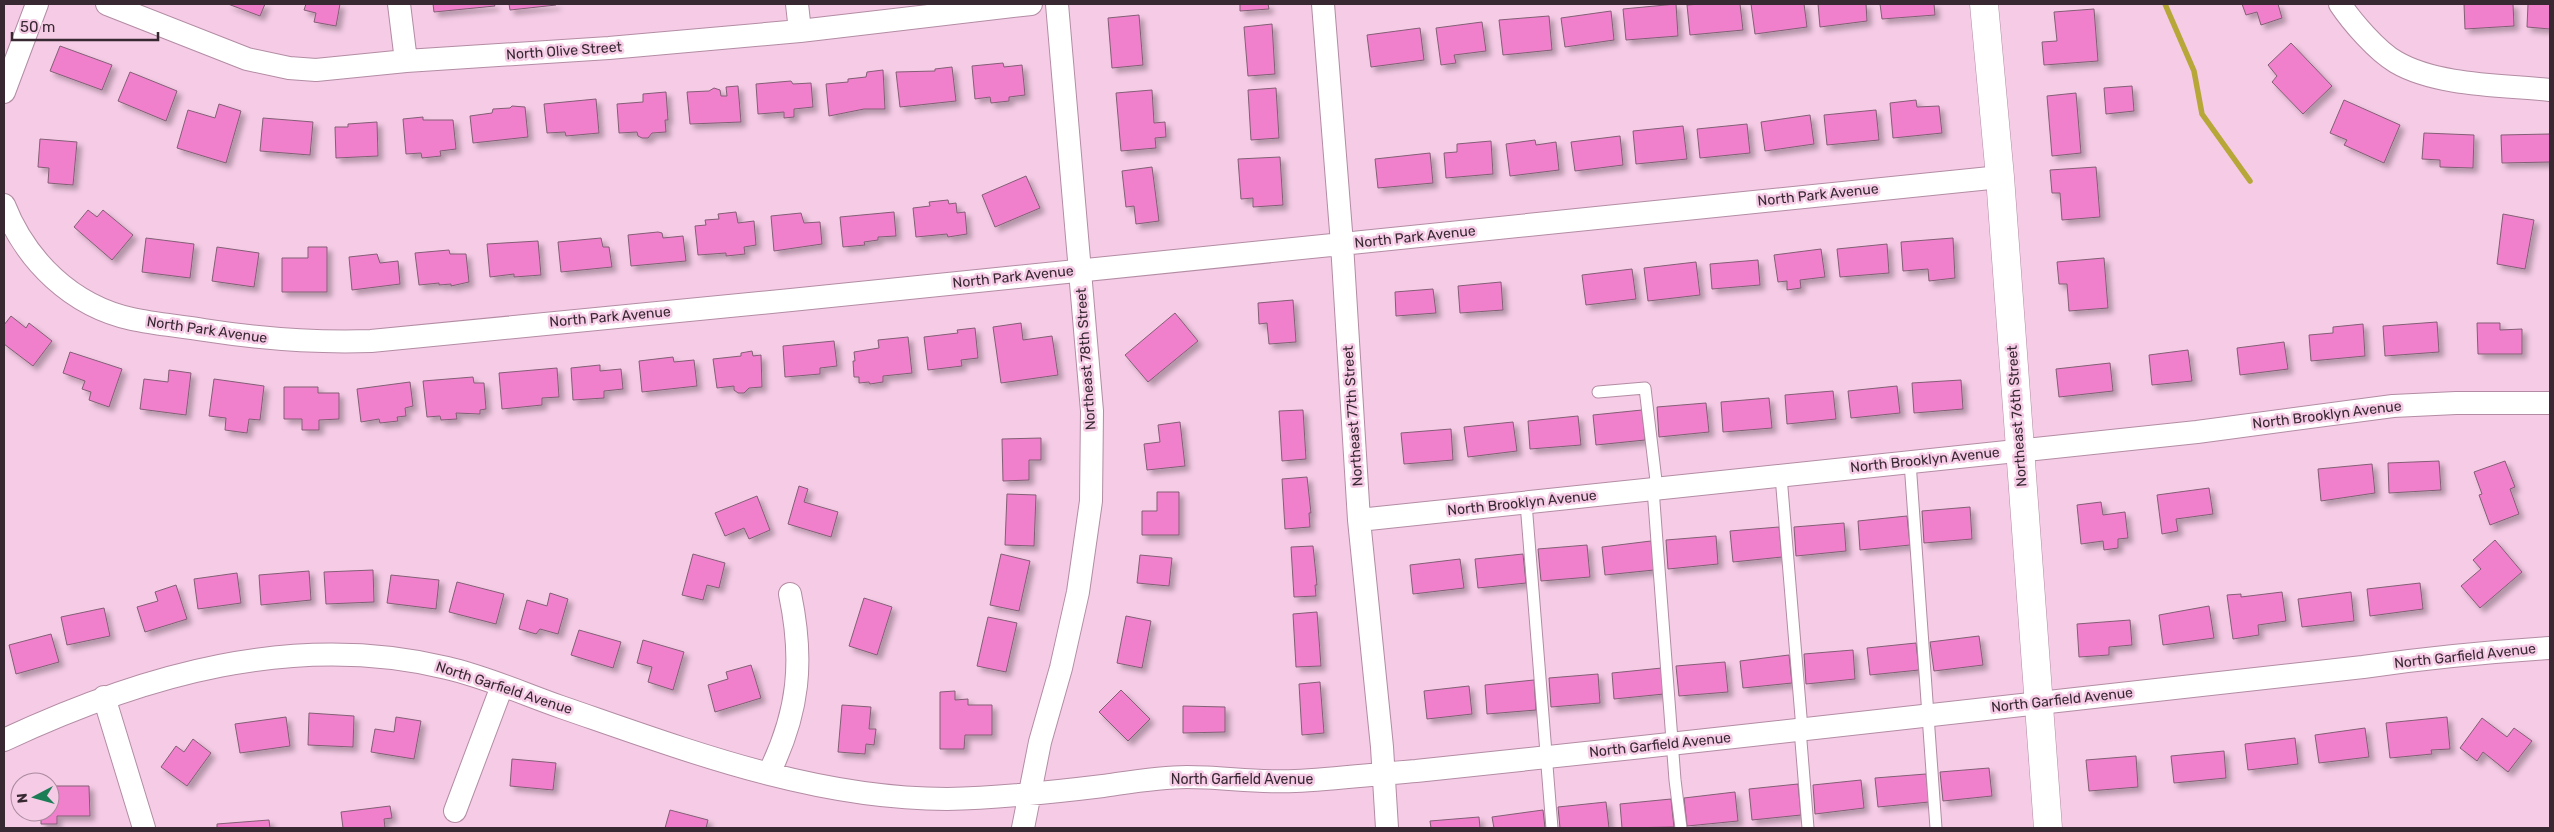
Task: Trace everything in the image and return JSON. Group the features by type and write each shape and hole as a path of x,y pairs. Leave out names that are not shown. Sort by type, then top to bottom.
{"street":[{"path":"4,92 37,4"},
{"name":"North Olive Street","path":"106,4 247,59 289,68 316,70 406,61 609,48 800,30 1031,4"},
{"path":"399,4 406,61"},
{"path":"797,4 800,30"},
{"name":"Northeast 78th Street","path":"1023,828 1040,742 1062,668 1078,592 1090,501 1092,410 1057,4"},
{"name":"Northeast 77th Street","path":"1323,4 1342,244 1359,520 1384,773 1387,828"},
{"name":"Northeast 76th Street","path":"1984,4 2000,176 2048,828"},
{"path":"2340,4 2358,26 2394,61 2414,71 2439,78 2550,90"},
{"name":"North Park Avenue","path":"4,205 24,246 41,266 82,300 131,319 227,334 321,343 380,340 2000,176"},
{"name":"North Brooklyn Avenue","path":"1359,520 2196,432 2393,406 2456,403 2550,403"},
{"path":"769,773 782,746 792,718 797,688 799,660 790,594"},
{"name":"North Garfield Avenue","path":"4,740 104,698 160,679 224,663 276,656 316,654 375,656 453,669 690,752 821,786 878,796 958,799 1177,778 1295,781 1384,773 1548,757 2460,655 2550,648"},
{"path":"454,811 502,686"},
{"path":"104,698 144,828"}],"lane":[{"path":"1598,392 1645,388 1655,489 1674,743 1675,780 1681,828"},
{"path":"1910,462 1936,828"},
{"path":"1781,476 1808,828"},
{"path":"1526,503 1548,757 1552,828"}],"building":[{"path":"228,4 265,4 260,16"},
{"path":"306,4 340,4 336,26 314,22 316,13 304,10"},
{"path":"433,4 494,4 495,6 434,12"},
{"path":"509,4 556,4 556,5 510,10"},
{"path":"1240,4 1268,4 1269,9 1240,11"},
{"path":"1676,4 1678,36 1626,40 1623,9"},
{"path":"1740,4 1743,30 1690,35 1687,5"},
{"path":"1751,4 1804,4 1807,27 1755,34"},
{"path":"1818,4 1866,4 1867,21 1820,27"},
{"path":"1880,4 1934,4 1935,15 1882,19"},
{"path":"2242,4 2278,4 2282,18 2261,25 2257,12 2246,15"},
{"path":"2464,4 2513,4 2514,26 2465,29"},
{"path":"2528,4 2550,4 2550,29 2527,27"},
{"path":"2094,9 2098,61 2044,65 2042,42 2057,41 2054,12"},
{"path":"1611,11 1614,40 1565,47 1561,18"},
{"path":"1139,15 1143,65 1112,68 1108,18"},
{"path":"1549,16 1552,50 1503,55 1499,20"},
{"path":"1482,22 1486,51 1454,55 1456,63 1441,65 1436,28"},
{"path":"1272,24 1275,74 1248,76 1244,27"},
{"path":"1420,28 1424,60 1371,67 1367,35"},
{"path":"2291,43 2332,86 2303,114 2272,82 2277,76 2268,65"},
{"path":"60,46 112,65 102,90 50,71"},
{"path":"1003,63 1004,67 1022,65 1025,95 1009,97 1009,101 991,103 990,97 975,99 972,66"},
{"path":"952,67 956,101 900,107 896,72 935,71 935,69"},
{"path":"883,70 885,109 864,109 829,116 826,84 848,82 848,79 866,77 867,72"},
{"path":"130,72 177,91 166,121 118,101"},
{"path":"791,81 793,84 811,83 813,107 794,109 794,117 784,118 784,112 758,114 756,84"},
{"path":"738,86 741,122 690,124 687,92 709,91 714,88 720,90 721,96 727,96 726,87"},
{"path":"2132,86 2134,111 2106,114 2104,88"},
{"path":"1276,88 1279,138 1251,140 1248,90"},
{"path":"1152,90 1154,123 1165,122 1166,137 1155,138 1156,148 1121,151 1116,93"},
{"path":"666,92 668,120 665,120 666,132 652,133 648,138 638,136 637,132 619,133 617,104 643,102 643,94"},
{"path":"2076,93 2081,153 2052,156 2047,96"},
{"path":"596,99 599,133 566,136 565,132 547,133 544,104"},
{"path":"1916,100 1917,107 1939,106 1942,133 1893,138 1890,103"},
{"path":"2344,100 2400,125 2384,163 2344,145 2347,140 2330,133"},
{"path":"219,104 241,111 226,163 177,148 188,110 215,118"},
{"path":"512,106 525,107 528,137 473,143 470,116 492,113 493,109 510,108"},
{"path":"1876,110 1879,140 1827,145 1824,115"},
{"path":"1810,115 1814,144 1765,151 1761,122"},
{"path":"423,117 423,120 453,120 456,149 440,151 441,156 422,158 421,153 406,154 403,119"},
{"path":"263,118 313,122 310,155 260,151"},
{"path":"377,122 378,156 336,158 335,127 348,127 348,124"},
{"path":"1747,124 1750,153 1700,158 1697,129"},
{"path":"1683,126 1687,159 1636,164 1633,131"},
{"path":"2424,133 2474,135 2473,168 2440,167 2440,160 2422,159"},
{"path":"2550,134 2550,162 2502,163 2501,135"},
{"path":"1620,136 1623,165 1575,171 1571,142"},
{"path":"40,139 77,142 73,185 48,183 49,168 38,167"},
{"path":"1535,140 1536,145 1556,142 1559,170 1510,176 1506,144"},
{"path":"1491,141 1493,174 1446,178 1444,153 1457,152 1457,144"},
{"path":"1430,153 1433,183 1378,188 1375,159"},
{"path":"1280,157 1283,205 1253,207 1253,198 1241,199 1238,159"},
{"path":"1152,167 1159,221 1136,224 1134,206 1126,207 1122,171"},
{"path":"2096,167 2100,217 2062,220 2060,193 2052,193 2050,170"},
{"path":"1026,176 1040,208 995,227 982,195"},
{"path":"948,200 949,204 956,203 957,213 965,212 967,234 948,237 947,234 916,237 913,208 930,206 929,202"},
{"path":"88,210 97,217 103,210 133,235 112,260 74,227"},
{"path":"736,212 738,223 754,221 756,245 744,247 745,254 726,256 726,253 698,255 695,226 706,225 705,220 719,219 718,214"},
{"path":"894,212 896,236 878,237 878,240 864,242 865,245 843,247 840,217"},
{"path":"801,213 804,223 820,222 822,244 774,251 771,216"},
{"path":"2503,214 2534,220 2525,269 2497,264"},
{"path":"662,233 663,238 683,236 686,261 631,266 628,235"},
{"path":"146,238 194,244 190,278 142,272"},
{"path":"601,238 603,247 609,247 612,267 561,272 558,242"},
{"path":"1953,238 1955,278 1929,281 1928,269 1903,271 1901,242"},
{"path":"538,241 541,275 514,277 514,274 490,277 487,244"},
{"path":"1887,244 1889,273 1840,277 1837,249"},
{"path":"217,247 259,253 254,287 212,281"},
{"path":"308,247 327,247 327,292 282,292 282,258 308,258"},
{"path":"1821,249 1825,277 1800,280 1801,288 1787,290 1787,281 1778,282 1774,255"},
{"path":"449,250 450,254 466,254 469,282 451,286 451,284 439,285 439,283 419,285 415,253"},
{"path":"377,254 380,263 398,261 400,284 352,290 349,257"},
{"path":"2104,258 2108,308 2069,311 2067,284 2059,284 2057,262"},
{"path":"1758,260 1760,285 1712,289 1710,264"},
{"path":"1696,262 1700,295 1648,301 1644,268"},
{"path":"1632,269 1636,299 1586,305 1582,275"},
{"path":"1501,282 1503,310 1460,313 1458,286"},
{"path":"1433,289 1436,313 1396,316 1395,292"},
{"path":"1293,300 1296,342 1269,344 1267,323 1259,324 1258,303"},
{"path":"1175,313 1198,341 1148,382 1125,355"},
{"path":"11,316 26,328 29,323 52,341 33,366 4,344 4,325"},
{"path":"2437,322 2439,352 2385,356 2383,326"},
{"path":"1021,323 1023,340 1052,336 1058,375 1001,383 993,327"},
{"path":"2477,323 2500,323 2500,330 2522,329 2522,354 2478,354"},
{"path":"2363,324 2365,356 2311,361 2309,335 2333,333 2333,327"},
{"path":"975,328 978,358 961,360 962,366 928,370 924,337 958,333 957,330"},
{"path":"908,337 912,373 883,376 883,382 859,383 859,377 854,377 854,352 879,348 878,340"},
{"path":"834,341 837,366 820,368 820,374 785,377 783,346"},
{"path":"2284,342 2288,369 2240,375 2237,348"},
{"path":"2188,350 2192,381 2152,385 2149,355"},
{"path":"752,351 753,356 761,355 762,387 749,388 744,393 738,393 734,390 734,386 717,388 713,359 741,356 741,353"},
{"path":"70,352 122,369 109,407 89,400 91,392 82,389 85,381 63,373"},
{"path":"673,357 674,362 694,360 697,386 642,392 639,361"},
{"path":"2110,363 2113,391 2059,397 2056,369"},
{"path":"600,365 600,371 621,369 623,389 604,391 604,398 573,400 571,368"},
{"path":"557,368 559,397 542,398 542,405 502,409 499,373"},
{"path":"169,370 191,373 186,415 140,409 144,379 168,382"},
{"path":"473,377 474,383 484,383 486,409 480,410 480,414 456,413 457,419 441,420 440,416 427,417 423,381"},
{"path":"214,379 264,386 260,420 249,419 247,433 225,430 226,418 209,416"},
{"path":"1961,380 1963,409 1914,413 1912,383"},
{"path":"410,382 413,406 405,408 406,416 397,417 398,421 380,423 379,419 361,422 357,389"},
{"path":"1897,386 1900,413 1851,418 1848,391"},
{"path":"284,387 318,387 318,393 339,393 339,419 319,420 319,430 302,430 302,419 284,419"},
{"path":"1833,391 1836,419 1787,424 1785,395"},
{"path":"1769,398 1772,428 1723,432 1721,402"},
{"path":"1706,403 1709,432 1659,437 1657,407"},
{"path":"1303,410 1306,459 1282,461 1279,411"},
{"path":"1642,410 1645,440 1596,445 1593,415"},
{"path":"1578,416 1581,445 1530,449 1528,421"},
{"path":"1180,422 1185,466 1147,470 1144,444 1160,442 1158,425"},
{"path":"1513,422 1517,451 1468,457 1464,427"},
{"path":"1451,429 1453,460 1404,464 1401,433"},
{"path":"1041,438 1041,460 1029,460 1029,480 1003,481 1002,439"},
{"path":"2439,461 2441,490 2389,493 2388,463"},
{"path":"2505,461 2515,487 2510,489 2519,514 2490,525 2479,495 2482,494 2474,472"},
{"path":"2372,464 2375,493 2321,501 2318,469"},
{"path":"1307,477 1311,513 1309,513 1310,527 1285,529 1282,479"},
{"path":"799,486 808,489 804,502 838,512 831,537 788,524"},
{"path":"2209,488 2213,514 2176,519 2178,531 2162,534 2157,495"},
{"path":"1157,492 1179,492 1179,535 1142,535 1142,511 1157,511"},
{"path":"1007,494 1036,495 1034,546 1005,545"},
{"path":"757,496 770,530 749,539 744,528 725,536 715,513"},
{"path":"2101,502 2103,515 2125,512 2128,538 2118,539 2118,548 2104,550 2103,541 2081,544 2077,505"},
{"path":"1970,507 1972,539 1924,543 1922,511"},
{"path":"1907,516 1910,545 1860,550 1858,521"},
{"path":"1844,523 1846,551 1796,556 1794,527"},
{"path":"1779,527 1782,557 1733,562 1730,531"},
{"path":"1716,536 1718,564 1668,569 1666,540"},
{"path":"2495,540 2522,572 2480,608 2461,586 2481,569 2473,560"},
{"path":"1651,541 1654,570 1605,575 1602,547"},
{"path":"1587,545 1590,577 1541,581 1538,549"},
{"path":"1313,546 1317,585 1315,585 1316,596 1294,597 1291,547"},
{"path":"693,554 725,563 719,588 707,585 703,600 682,595"},
{"path":"1001,554 1030,561 1019,611 990,605"},
{"path":"1523,554 1526,583 1478,588 1475,559"},
{"path":"1140,555 1172,558 1169,586 1137,583"},
{"path":"1460,559 1464,588 1413,594 1410,565"},
{"path":"373,570 374,602 326,604 324,572"},
{"path":"309,571 311,600 261,605 259,575"},
{"path":"237,573 241,603 198,609 194,579"},
{"path":"391,575 439,580 436,609 387,603"},
{"path":"457,582 504,594 496,624 449,612"},
{"path":"2420,583 2423,609 2370,616 2367,589"},
{"path":"176,585 187,619 145,632 137,607 158,601 155,592"},
{"path":"2282,592 2286,621 2258,625 2259,635 2233,639 2227,595 2241,594 2241,597"},
{"path":"2351,592 2354,621 2302,627 2298,599"},
{"path":"550,593 568,599 558,634 540,629 536,634 519,629 527,600 547,606"},
{"path":"864,598 892,607 877,655 849,646"},
{"path":"2209,606 2214,638 2163,645 2159,615"},
{"path":"104,608 110,636 67,645 61,617"},
{"path":"1317,612 1321,666 1296,667 1293,614"},
{"path":"1126,616 1151,621 1142,668 1117,663"},
{"path":"988,617 1017,623 1006,672 977,666"},
{"path":"2130,620 2132,645 2109,647 2109,655 2079,657 2077,624"},
{"path":"579,630 621,642 613,668 571,655"},
{"path":"51,634 59,662 16,674 9,645"},
{"path":"1979,636 1983,665 1934,671 1930,642"},
{"path":"643,640 684,652 673,690 648,682 652,667 637,663"},
{"path":"1916,643 1919,670 1870,675 1867,648"},
{"path":"1853,650 1855,679 1806,684 1804,654"},
{"path":"1789,655 1792,683 1743,688 1740,661"},
{"path":"1725,662 1728,692 1679,696 1676,666"},
{"path":"751,665 761,698 715,712 708,685 728,679 726,672"},
{"path":"1662,668 1664,694 1614,699 1612,673"},
{"path":"1598,674 1600,703 1551,707 1549,678"},
{"path":"1534,680 1536,710 1487,714 1485,685"},
{"path":"1320,682 1324,733 1302,735 1299,684"},
{"path":"1469,686 1472,714 1427,719 1424,691"},
{"path":"1121,690 1150,719 1128,741 1099,712"},
{"path":"955,691 955,700 968,699 968,705 992,705 992,735 965,735 964,749 940,749 940,692"},
{"path":"842,705 871,707 869,729 876,729 874,745 866,744 865,754 838,752"},
{"path":"1183,706 1225,707 1225,732 1183,733"},
{"path":"309,713 354,716 353,747 308,745"},
{"path":"286,717 290,746 240,753 235,724"},
{"path":"396,717 421,721 414,759 371,752 375,729 394,732"},
{"path":"2447,717 2450,749 2431,750 2432,754 2390,758 2386,723"},
{"path":"2482,718 2507,737 2514,728 2532,741 2508,772 2483,752 2477,761 2460,748"},
{"path":"2365,728 2369,757 2319,763 2315,735"},
{"path":"2295,738 2298,764 2248,770 2245,744"},
{"path":"193,739 211,753 187,786 161,767 176,746 184,752"},
{"path":"2224,751 2226,778 2174,783 2171,756"},
{"path":"2136,756 2138,787 2089,791 2086,760"},
{"path":"512,759 556,763 553,790 510,786"},
{"path":"1989,768 1992,796 1943,801 1940,772"},
{"path":"1926,774 1929,802 1878,807 1875,778"},
{"path":"1861,780 1864,808 1815,814 1813,785"},
{"path":"1798,784 1801,815 1752,820 1749,789"},
{"path":"60,786 89,786 90,816 60,816"},
{"path":"1735,792 1738,821 1687,826 1684,798"},
{"path":"1671,799 1674,827 1622,828 1620,804"},
{"path":"1606,802 1609,828 1560,828 1558,807"},
{"path":"390,806 392,818 384,819 385,828 343,828 341,812"},
{"path":"670,810 708,820 706,828 665,828"},
{"path":"1543,810 1545,828 1494,828 1492,817"},
{"path":"1479,817 1480,828 1431,828 1430,821"},
{"path":"269,820 270,828 217,828 217,824"},
{"path":"41,822 57,822 57,824 41,824"}],"waterway":[{"path":"2165,4 2194,71 2202,114 2250,181"}]}
